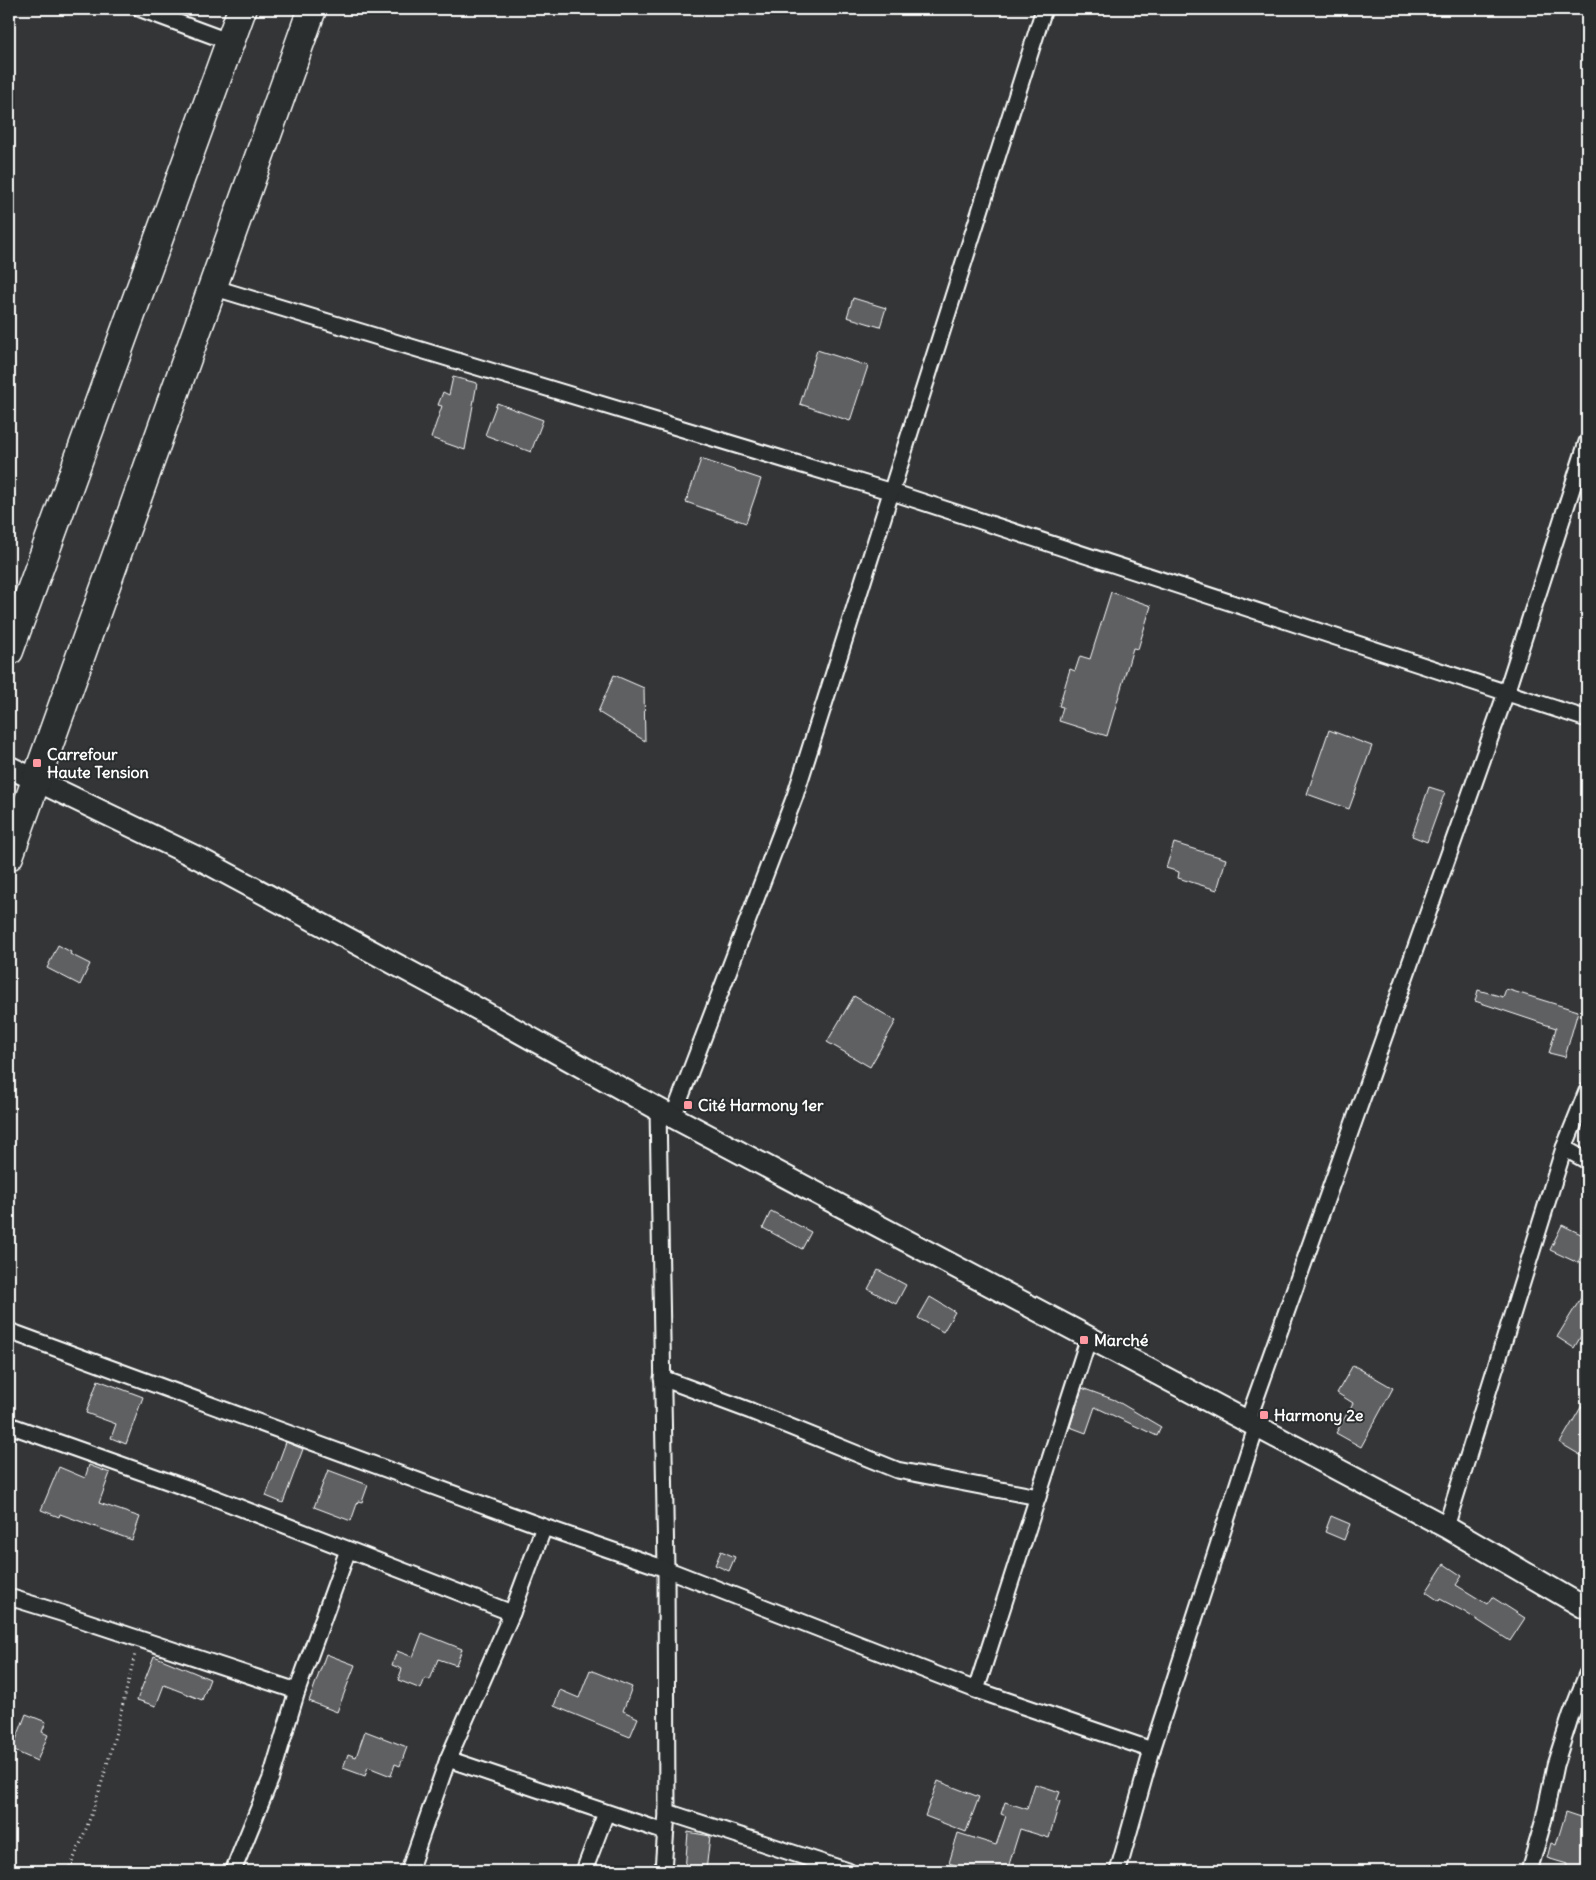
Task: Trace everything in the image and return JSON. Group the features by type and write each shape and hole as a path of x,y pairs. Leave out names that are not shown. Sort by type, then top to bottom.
{"highway":[{"path":"9,651 242,9"},
{"path":"9,856 312,9"}],"street":[{"path":"141,9 230,42"},
{"path":"662,1871 667,1812 666,1568 662,1378 666,1113 795,796 1044,9"},
{"path":"212,287 892,492 1587,719"},
{"path":"1118,1871 1152,1750 1252,1426 1506,693 1587,442"},
{"path":"9,767 200,859 451,994 666,1113 1089,1337 1252,1426 1446,1527 1587,1609"},
{"path":"1446,1527 1564,1148 1587,1091"},
{"path":"1564,1148 1587,1161"},
{"path":"9,1331 544,1527 666,1568 976,1690 1152,1750"},
{"path":"976,1690 1089,1337"},
{"path":"662,1378 751,1411 897,1470 1038,1497"},
{"path":"9,1425 215,1498 512,1613"},
{"path":"409,1871 448,1759 512,1613 544,1527"},
{"path":"233,1871 270,1778 296,1691 348,1550"},
{"path":"9,1597 296,1691"},
{"path":"1529,1871 1543,1823 1555,1765 1587,1674"},
{"path":"448,1759 665,1832"},
{"path":"667,1812 848,1871"},
{"path":"584,1871 606,1813"}],"path":[{"path":"68,1871 76,1856 107,1770 139,1639"}],"building":[{"path":"853,298 886,308 880,327 847,317"},
{"path":"817,350 868,366 850,421 800,404"},
{"path":"453,377 477,383 465,450 431,438 442,406 438,405 443,392 449,395"},
{"path":"497,403 543,420 531,452 485,435"},
{"path":"701,459 761,479 746,523 686,502"},
{"path":"1111,592 1151,606 1138,649 1133,648 1107,736 1059,721 1063,707 1059,706 1070,669 1075,671 1080,656 1090,659"},
{"path":"614,675 644,688 645,741 598,712"},
{"path":"1329,730 1372,746 1349,809 1307,794"},
{"path":"1429,787 1445,792 1427,842 1412,836"},
{"path":"1174,843 1226,859 1217,890 1178,878 1179,872 1166,868"},
{"path":"58,945 71,952 70,954 90,964 80,985 47,968"},
{"path":"1506,989 1578,1011 1565,1057 1549,1053 1556,1028 1475,1001 1478,990 1503,997"},
{"path":"854,996 896,1021 870,1067 827,1042"},
{"path":"771,1211 811,1232 802,1249 763,1228"},
{"path":"1562,1225 1587,1237 1587,1242 1578,1263 1550,1250"},
{"path":"878,1270 906,1285 896,1304 868,1289"},
{"path":"1587,1288 1587,1326 1574,1348 1557,1337"},
{"path":"930,1297 955,1312 943,1332 918,1318"},
{"path":"1353,1365 1393,1388 1361,1447 1336,1433 1353,1403 1337,1393"},
{"path":"98,1380 143,1397 126,1444 111,1438 116,1424 86,1413"},
{"path":"1082,1388 1115,1400 1161,1427 1157,1436 1095,1407 1086,1433 1070,1427"},
{"path":"1587,1397 1587,1459 1560,1443"},
{"path":"286,1442 303,1449 283,1503 266,1496"},
{"path":"89,1465 110,1473 99,1503 140,1517 132,1540 60,1514 59,1517 41,1510 59,1467 85,1478"},
{"path":"328,1470 368,1485 362,1502 358,1501 351,1521 314,1507"},
{"path":"1331,1516 1350,1524 1344,1540 1325,1532"},
{"path":"721,1551 735,1557 729,1571 715,1565"},
{"path":"1444,1564 1462,1576 1456,1585 1487,1604 1492,1597 1525,1618 1510,1641 1463,1611 1440,1599 1439,1601 1426,1592"},
{"path":"422,1633 462,1649 456,1665 438,1659 430,1680 425,1678 421,1689 398,1680 402,1669 392,1665 397,1651 413,1657"},
{"path":"326,1654 355,1665 337,1712 309,1701"},
{"path":"154,1656 210,1679 202,1700 164,1685 156,1706 137,1700"},
{"path":"590,1670 632,1687 623,1711 638,1718 630,1737 554,1706 560,1690 579,1698"},
{"path":"26,1714 46,1722 42,1732 48,1735 37,1761 12,1750"},
{"path":"365,1731 407,1747 400,1766 395,1764 391,1776 368,1767 365,1776 343,1768 348,1754 356,1757"},
{"path":"938,1781 979,1797 966,1832 925,1816"},
{"path":"1035,1784 1060,1792 1057,1800 1060,1801 1049,1838 1020,1829 1007,1871 973,1871 949,1863 958,1833 996,1845 1006,1816 1001,1814 1005,1802 1027,1809"},
{"path":"1566,1812 1587,1819 1587,1871 1565,1871 1567,1864 1547,1858 1551,1843 1556,1845"},
{"path":"688,1832 710,1836 706,1871 685,1871"}],"place":[{"name":"Carrefour Haute Tension","path":"37,763"},
{"name":"Cité Harmony 1er","path":"688,1105"},
{"name":"Marché","path":"1084,1340"},
{"name":"Harmony 2e","path":"1264,1415"}]}
